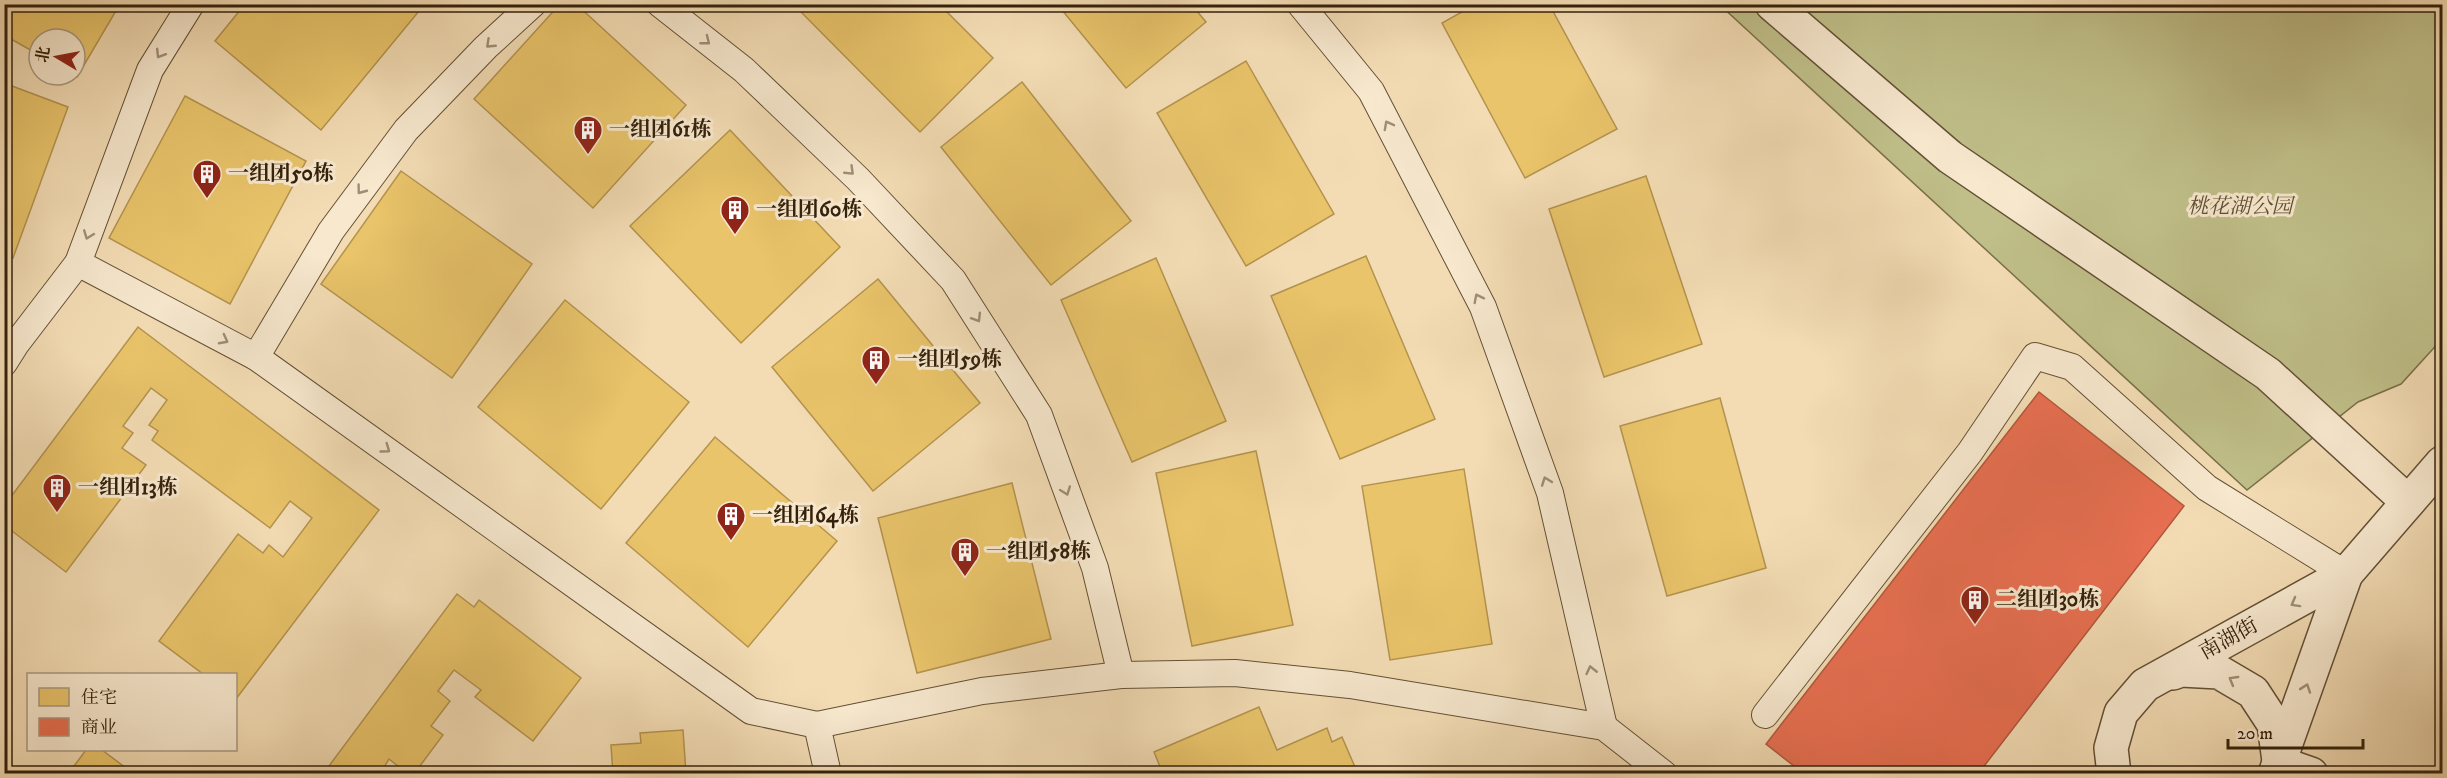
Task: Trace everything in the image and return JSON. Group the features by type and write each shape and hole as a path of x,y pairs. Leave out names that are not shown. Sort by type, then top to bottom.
{"street":[{"path":"1772,4 1950,157 2268,374 2408,502"},
{"name":"南湖街","path":"2113,761 2121,713 2145,685 2346,574 2442,463"},
{"name":"南湖街","path":"2277,768 2346,574"},
{"path":"2145,685 2181,670 2219,672 2253,692 2274,724 2277,768 2311,774"},
{"path":"2088,774 2113,761"}],"lane":[{"path":"4,363 78,263 150,70 190,4"},
{"path":"256,357 331,231 406,130 486,47 533,4"},
{"path":"660,4 744,70 858,179 953,280 1039,415 1095,568 1121,675"},
{"path":"1300,4 1371,91 1483,307 1550,493 1604,727"},
{"path":"78,263 256,357 751,711 817,725 982,691 1121,675 1234,673 1350,685 1604,727 1664,774"},
{"path":"1765,715 1970,452 2035,356 2072,367 2207,488 2346,574"},
{"path":"817,725 828,774"}],"green space":[{"name":"桃花湖公园","path":"1720,5 2442,5 2442,339 2401,384 2358,402 2247,490"}],"building: 住宅":[{"path":"4,4 120,4 87,60 87,27 27,27 27,48 4,35"},
{"path":"245,4 424,5 321,130 215,41"},
{"name":"一组团61栋","path":"560,4 576,4 686,105 593,208 474,99"},
{"path":"798,4 939,4 993,58 920,132 796,7"},
{"path":"1057,4 1191,4 1206,22 1126,88"},
{"path":"1476,4 1549,4 1617,129 1525,178 1442,23"},
{"path":"1246,61 1334,214 1246,266 1157,113"},
{"path":"1022,82 1131,221 1051,285 941,147"},
{"path":"4,83 68,107 13,258 4,255"},
{"name":"一组团50栋","path":"185,96 306,161 230,304 109,238"},
{"name":"一组团60栋","path":"730,130 840,247 741,343 630,226"},
{"path":"401,171 532,264 452,378 321,284"},
{"path":"1646,176 1702,344 1604,377 1549,209"},
{"path":"1366,256 1435,419 1340,459 1271,296"},
{"path":"1156,258 1226,421 1132,462 1061,300"},
{"name":"一组团59栋","path":"878,279 980,403 873,491 772,367"},
{"path":"565,300 689,402 601,509 478,407"},
{"name":"一组团13栋","path":"138,327 379,510 237,698 237,673 202,673 159,641 238,534 263,553 269,545 283,557 312,518 290,501 270,528 152,440 158,431 149,425 167,400 151,388 123,426 133,433 122,448 146,465 66,572 4,525 4,506"},
{"path":"1720,398 1766,568 1667,596 1620,426"},
{"name":"一组团64栋","path":"715,437 837,541 748,647 626,543"},
{"path":"1256,451 1293,625 1192,646 1156,473"},
{"path":"1464,469 1492,644 1390,660 1362,486"},
{"name":"一组团58栋","path":"1012,483 1051,639 917,673 878,518"},
{"path":"457,594 474,607 479,600 581,678 533,741 475,697 481,690 454,670 438,691 450,701 431,726 443,735 414,774 408,774 389,759 380,774 323,774"},
{"path":"1259,707 1277,750 1327,728 1332,742 1342,737 1358,774 1163,774 1154,752"},
{"path":"683,730 686,774 613,774 611,745 641,743 640,733"},
{"path":"85,751 103,751 134,774 68,774"}],"building: 商业":[{"name":"二组团30栋","path":"2039,392 2184,506 1978,774 1804,774 1766,744"}],"place":[{"name":"一组团61栋","path":"588,156"},
{"name":"一组团50栋","path":"207,200"},
{"name":"一组团60栋","path":"735,236"},
{"name":"一组团59栋","path":"876,386"},
{"name":"一组团13栋","path":"57,514"},
{"name":"一组团64栋","path":"731,542"},
{"name":"一组团58栋","path":"965,578"},
{"name":"二组团30栋","path":"1975,626"}]}
